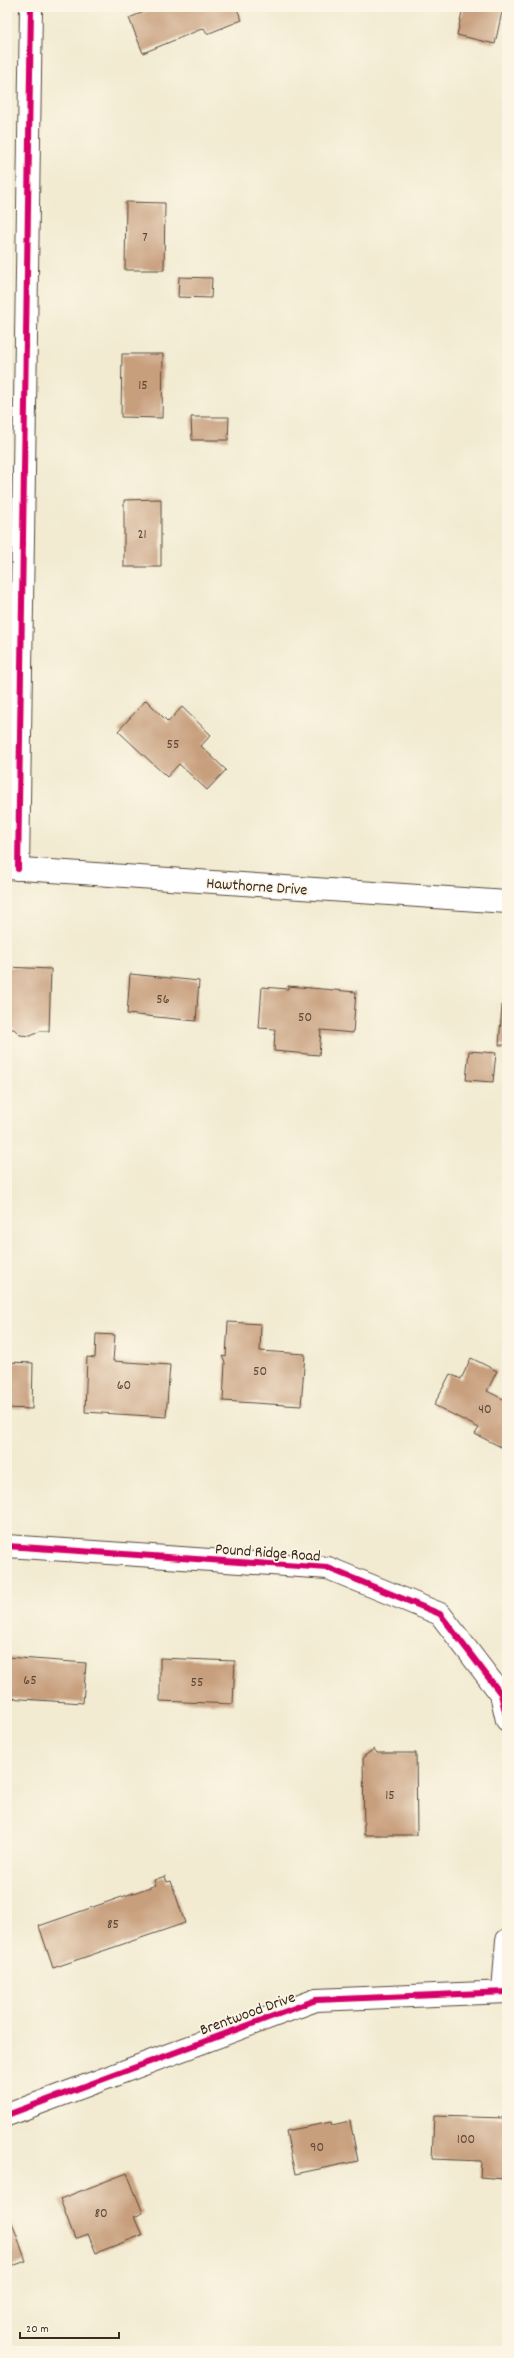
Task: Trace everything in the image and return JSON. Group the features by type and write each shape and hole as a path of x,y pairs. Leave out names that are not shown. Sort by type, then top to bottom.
{"street":[{"path":"13,869 31,7"},
{"name":"Hawthorne Drive","path":"13,869 507,902"},
{"name":"Pound Ridge Road","path":"7,1546 328,1568 440,1614 501,1694 507,1720"},
{"path":"505,1991 507,1940"},
{"name":"Brentwood Drive","path":"7,2115 316,2000 505,1991"}],"building":[{"path":"156,7 236,7 242,20 207,34 204,28 143,53 129,18"},
{"path":"463,7 503,7 495,44 457,35"},
{"path":"126,202 165,203 164,270 125,270"},
{"path":"179,277 212,278 211,298 178,297"},
{"path":"122,354 163,354 162,418 121,417"},
{"path":"191,417 229,417 228,440 192,440"},
{"path":"161,499 161,567 124,567 124,500"},
{"path":"146,700 168,722 182,707 211,735 201,746 226,770 207,790 179,764 167,777 118,731"},
{"path":"7,967 51,969 49,1031 40,1031 31,1036 20,1035 14,1029 7,1029"},
{"path":"130,974 199,981 196,1021 127,1014"},
{"path":"288,986 356,992 353,1033 321,1030 319,1055 274,1051 275,1029 259,1028 262,987 288,989"},
{"path":"502,1005 507,1006 507,1045 499,1045"},
{"path":"469,1051 496,1053 493,1082 466,1080"},
{"path":"228,1322 261,1324 260,1351 305,1354 301,1406 223,1401 225,1363 222,1356 226,1357"},
{"path":"96,1334 115,1335 113,1361 170,1365 166,1417 85,1412 87,1357 95,1358"},
{"path":"471,1358 497,1371 487,1391 507,1401 507,1450 475,1434 479,1428 434,1405 450,1374 461,1379"},
{"path":"7,1362 33,1363 32,1409 7,1408"},
{"path":"7,1657 86,1663 83,1703 7,1698"},
{"path":"160,1658 235,1661 233,1704 160,1701"},
{"path":"374,1749 377,1753 416,1753 417,1835 364,1835 363,1757"},
{"path":"165,1876 167,1882 171,1881 185,1923 53,1968 39,1926 156,1885 154,1880"},
{"path":"434,2116 506,2118 504,2179 480,2177 481,2161 432,2159"},
{"path":"350,2121 358,2161 295,2174 286,2131 331,2122 332,2125"},
{"path":"127,2173 143,2213 134,2217 142,2235 96,2253 88,2234 75,2239 60,2199"},
{"path":"11,2220 26,2261 7,2268 7,2222"}],"cycle path":[{"path":"18,869 31,7"},
{"path":"7,1546 328,1568 440,1614 501,1694 507,1720"},
{"path":"7,2115 316,2000 507,1992"}]}
